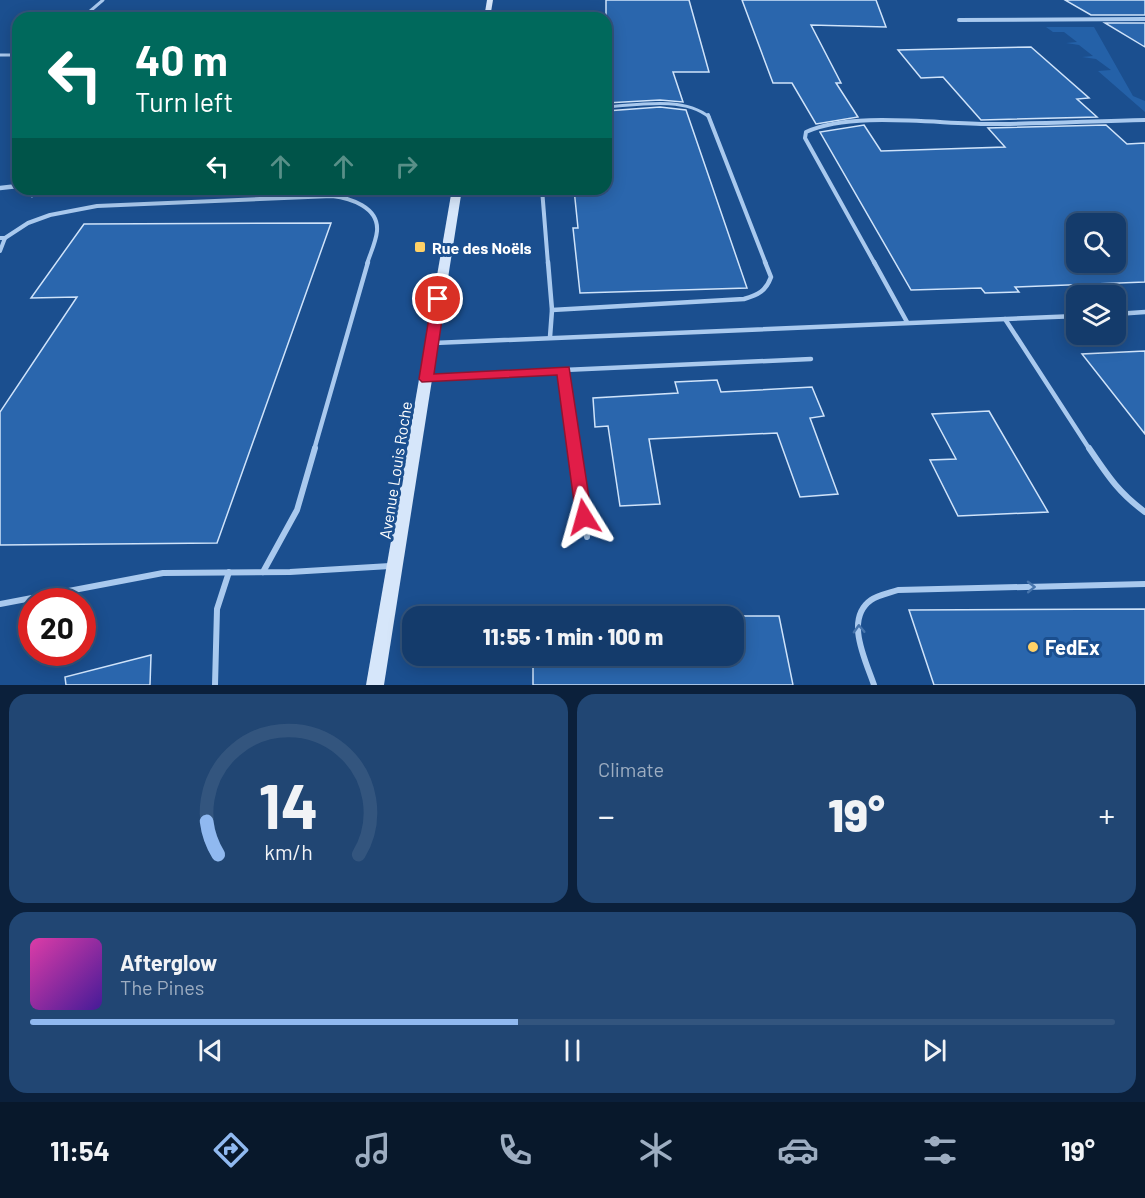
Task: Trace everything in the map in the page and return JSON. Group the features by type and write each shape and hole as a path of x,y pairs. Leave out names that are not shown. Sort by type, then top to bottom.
{"main road":[{"name":"Avenue Louis Roche","path":"375,685 456,195"}],"street":[{"path":"959,20 1145,19"}],"lane":[{"path":"89,12 103,0"},
{"path":"552,310 744,299 758,295 768,287 771,277 709,116 705,111 692,107 675,106 612,106"},
{"path":"908,322 805,138 809,129 824,125 881,122 936,121 988,124 1145,120"},
{"path":"542,195 552,310 550,338"},
{"path":"0,251 2,238 28,223 50,215 109,206 332,196 358,202 373,214 377,230 297,510 263,572"},
{"path":"1126,313 1145,312"},
{"path":"431,343 1066,316"},
{"path":"1005,319 1031,362 1116,488 1124,497 1145,512"},
{"path":"427,379 564,370 811,359"},
{"path":"564,370 587,537"},
{"path":"0,604 163,573 263,572 396,566"},
{"path":"215,685 217,609 229,572"},
{"path":"874,685 857,630 860,613 870,601 898,590 1145,584"}],"shaded area":[{"path":"1046,27 1094,27 1133,96 1145,101 1145,112 1098,71 1111,70 1096,59 1082,57 1093,56 1079,45 1066,43 1077,42 1064,32 1053,32"}],"building":[{"path":"606,0 689,0 709,72 673,72 683,102 660,100 612,103 612,12 606,12"},
{"path":"742,0 876,0 886,27 811,25 841,83 836,83 858,117 816,124 792,83 773,83"},
{"path":"1065,0 1145,0 1145,15 1091,15"},
{"path":"1105,23 1145,23 1145,47"},
{"path":"1031,47 1089,98 1077,99 1097,117 981,120 943,77 921,78 898,50"},
{"path":"660,107 686,110 747,288 580,293 573,228 578,228 575,195 612,195 612,111"},
{"path":"864,125 881,151 1005,147 988,128 1106,125 1127,144 1145,143 1145,282 1015,287 1019,292 985,293 981,288 911,290 820,132"},
{"path":"331,223 217,543 0,545 0,412 77,297 31,298 84,224"},
{"path":"1145,351 1145,434 1082,354"},
{"path":"717,380 721,392 812,387 824,416 810,418 838,494 800,497 777,433 649,439 660,504 620,506 608,426 595,427 593,398 678,393 675,382"},
{"path":"989,411 1048,512 958,516 930,460 956,459 932,414"},
{"name":"FedEx","path":"1145,609 1145,685 934,685 909,610"},
{"path":"744,616 779,616 793,685 533,685 533,666 744,666"},
{"path":"151,655 150,685 66,685 65,677"}],"place":[{"name":"Rue des Noëls","path":"420,247"},
{"name":"FedEx","path":"1033,647"}],"route":[{"path":"438,299 427,379 564,370 584,517"}]}
